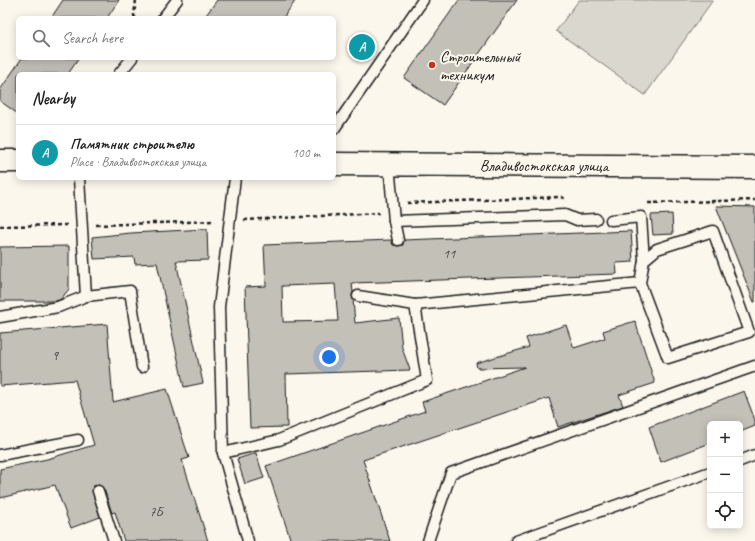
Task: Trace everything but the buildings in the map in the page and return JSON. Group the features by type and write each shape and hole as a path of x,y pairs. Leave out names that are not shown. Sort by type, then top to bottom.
{"street":[{"path":"0,161 16,161"},
{"name":"Владивостокская улица","path":"336,164 755,167"}],"lane":[{"path":"165,16 177,0"},
{"path":"336,127 423,0"},
{"path":"121,72 130,60"},
{"path":"389,164 394,221 398,240"},
{"path":"79,180 86,296"},
{"path":"236,180 219,307 223,453 248,541"},
{"path":"394,221 565,215 577,220 596,219"},
{"path":"611,220 641,217 644,260 640,282 668,358 748,332 713,231 657,249 644,260"},
{"path":"358,296 415,305 640,282"},
{"path":"0,317 58,308 86,296 130,291 142,367"},
{"path":"223,453 279,440 427,380 415,305"},
{"path":"428,541 451,473 755,366"},
{"path":"0,455 78,440"},
{"path":"743,460 755,456"},
{"path":"516,541 707,473"},
{"path":"98,491 114,541"}],"path":[{"path":"134,16 136,0"}],"shaded area":[{"path":"579,0 713,0 645,95 556,31"}],"place":[{"name":"Памятник строителю","path":"362,47"},
{"name":"Строительный техникум","path":"432,65"}]}
